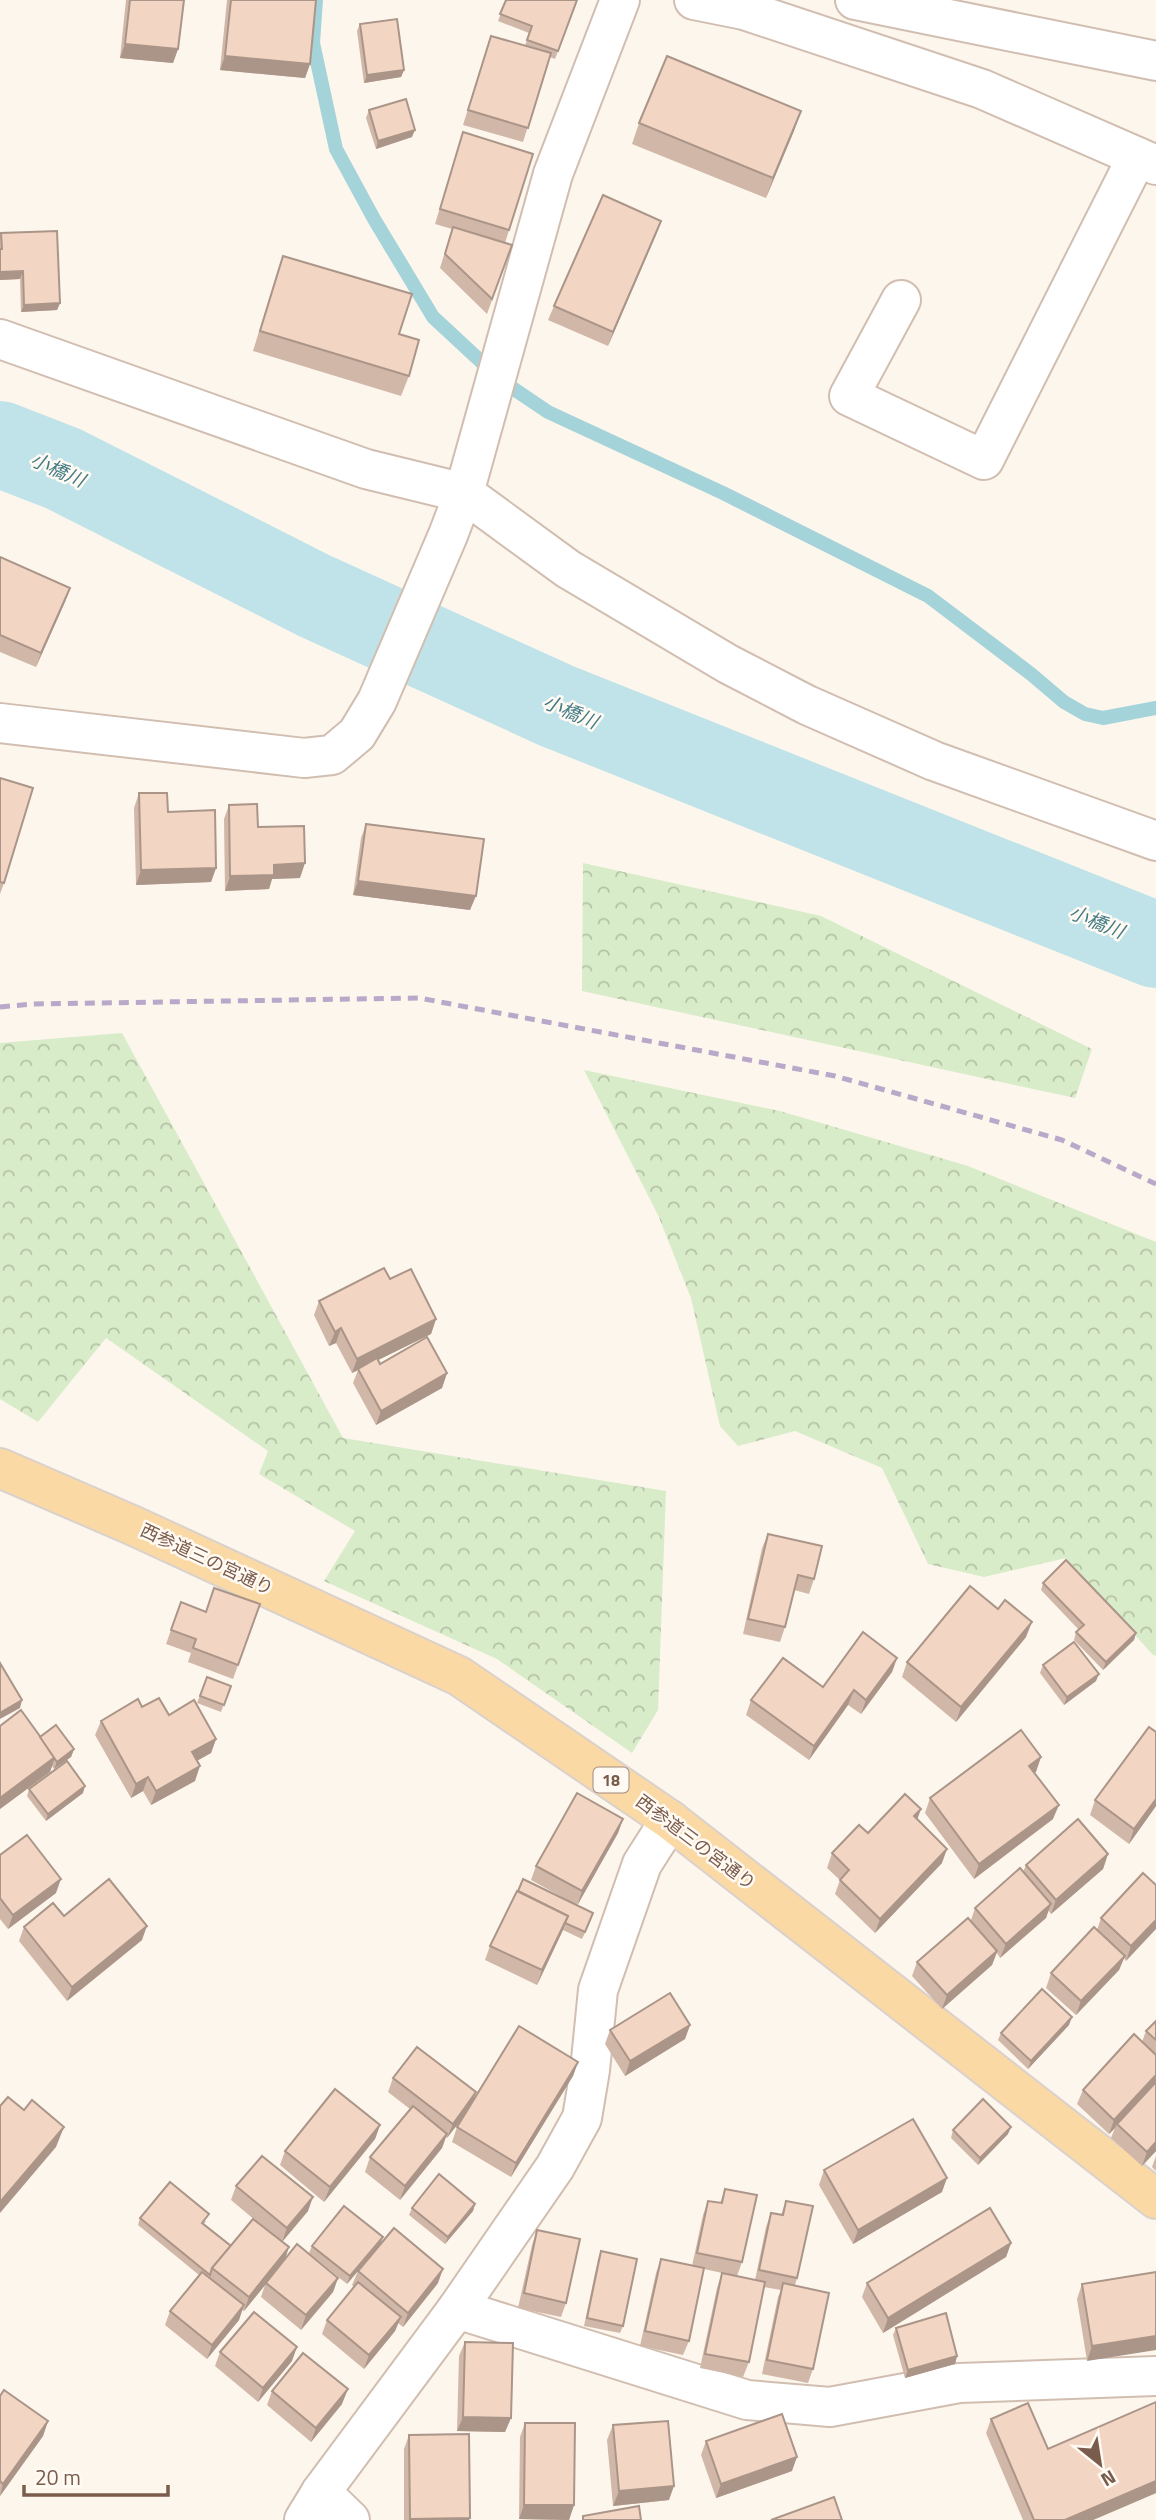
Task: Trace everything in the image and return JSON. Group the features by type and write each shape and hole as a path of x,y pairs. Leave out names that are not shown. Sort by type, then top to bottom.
{"main road":[{"name":"西参道三の宮通り","path":"0,1468 134,1526 459,1676 670,1820 1156,2199"}],"street":[{"path":"0,723 303,758 332,755 357,734 377,702 464,493 553,174 620,0"},
{"path":"694,0 744,10 982,89 1147,161 984,460 849,396 901,300"},
{"path":"855,0 1156,61"},
{"path":"0,339 366,469 464,493 568,569 727,664 807,705 934,761 1156,841"},
{"path":"350,2520 313,2506 457,2309 555,2166 582,2118 598,1990 642,1864 670,1820"},
{"path":"457,2309 747,2400 830,2407 959,2383 1156,2376"}],"green space":[{"path":"583,863 821,916 1092,1049 1075,1098 582,991"},
{"path":"122,1033 343,1438 666,1491 658,1710 632,1753 497,1659 324,1581 355,1531 259,1474 268,1451 106,1338 38,1422 0,1399 0,1043"},
{"path":"584,1070 780,1111 968,1166 1156,1242 1156,1656 1066,1558 984,1577 928,1564 882,1468 795,1431 738,1446 720,1426 691,1298 658,1215"}],"building":[{"path":"130,0 184,0 178,49 125,44"},
{"path":"231,0 316,0 310,64 225,56"},
{"path":"506,0 577,0 558,51 527,40 532,26 500,14"},
{"path":"397,19 404,70 367,75 360,24"},
{"path":"491,36 551,53 528,128 468,110"},
{"path":"667,56 801,111 773,178 639,123"},
{"path":"406,99 415,130 378,141 369,110"},
{"path":"463,132 533,154 509,230 440,209"},
{"path":"603,195 661,221 613,332 554,306"},
{"path":"453,227 512,245 492,299 445,254"},
{"path":"57,231 60,303 24,305 23,271 0,272 1,233"},
{"path":"283,256 412,294 399,334 419,340 409,376 260,331"},
{"path":"0,557 70,588 41,653 0,635"},
{"path":"0,778 33,788 4,883 0,882"},
{"path":"139,793 167,793 168,812 215,810 216,868 141,870"},
{"path":"257,804 258,827 304,826 305,863 274,865 274,875 230,876 229,805"},
{"path":"366,824 484,839 476,896 358,881"},
{"path":"384,1268 390,1279 411,1269 436,1319 357,1359 341,1328 335,1332 319,1301"},
{"path":"427,1337 447,1373 381,1411 358,1369 377,1358 380,1364"},
{"path":"768,1534 822,1546 814,1579 798,1575 785,1627 748,1619"},
{"path":"1066,1560 1136,1633 1106,1662 1076,1632 1084,1625 1043,1583"},
{"path":"970,1586 998,1609 1005,1600 1032,1622 961,1707 907,1662"},
{"path":"214,1588 260,1604 238,1665 193,1648 196,1639 171,1630 181,1602 206,1612"},
{"path":"863,1632 897,1658 866,1700 854,1690 814,1746 751,1700 783,1658 823,1687"},
{"path":"1074,1642 1099,1674 1067,1697 1043,1665"},
{"path":"0,1663 22,1700 0,1713"},
{"path":"207,1677 231,1686 224,1705 200,1696"},
{"path":"159,1698 169,1715 194,1700 216,1739 192,1752 200,1766 156,1791 148,1777 136,1784 101,1721 138,1699 142,1707"},
{"path":"21,1710 55,1757 0,1798 0,1726"},
{"path":"56,1725 74,1749 57,1762 40,1737"},
{"path":"1149,1727 1156,1732 1156,1799 1134,1829 1095,1800"},
{"path":"1021,1730 1041,1757 1029,1766 1059,1805 979,1864 930,1798"},
{"path":"67,1761 85,1786 48,1814 29,1789"},
{"path":"577,1793 623,1819 582,1891 536,1866"},
{"path":"905,1794 921,1809 914,1816 947,1849 880,1919 840,1880 849,1870 832,1853 859,1825 868,1833"},
{"path":"1078,1819 1108,1854 1056,1900 1026,1865"},
{"path":"27,1835 61,1879 13,1915 0,1898 0,1855"},
{"path":"1020,1868 1051,1904 1006,1944 975,1908"},
{"path":"1143,1873 1156,1885 1156,1920 1131,1946 1101,1918"},
{"path":"109,1879 147,1926 72,1987 24,1927 53,1903 64,1916"},
{"path":"523,1879 593,1913 585,1932 565,1923 568,1916 518,1891"},
{"path":"517,1891 568,1916 542,1970 490,1946"},
{"path":"968,1918 997,1951 947,1995 917,1962"},
{"path":"1094,1927 1125,1956 1081,2001 1051,1973"},
{"path":"1042,1989 1072,2017 1031,2061 1001,2033"},
{"path":"670,1993 690,2025 630,2061 610,2030"},
{"path":"1156,2021 1156,2040 1146,2031"},
{"path":"519,2026 578,2062 516,2163 457,2127"},
{"path":"1134,2034 1156,2055 1156,2075 1114,2120 1083,2090"},
{"path":"417,2047 476,2092 453,2124 393,2078"},
{"path":"1156,2082 1156,2142 1147,2152 1117,2124"},
{"path":"335,2089 380,2125 330,2187 285,2151"},
{"path":"8,2097 24,2110 32,2100 64,2127 0,2202 0,2106"},
{"path":"983,2099 1011,2127 980,2158 953,2130"},
{"path":"413,2106 447,2134 405,2186 370,2157"},
{"path":"913,2119 947,2178 858,2230 824,2170"},
{"path":"262,2156 313,2197 287,2228 236,2186"},
{"path":"439,2174 475,2204 448,2237 412,2208"},
{"path":"170,2182 209,2214 202,2223 231,2246 212,2268 210,2275 140,2218"},
{"path":"725,2189 757,2195 742,2262 697,2253 708,2201 722,2203"},
{"path":"786,2201 813,2206 797,2278 759,2270 771,2213 783,2215"},
{"path":"344,2206 383,2237 350,2276 312,2246"},
{"path":"990,2208 1011,2243 888,2318 867,2283"},
{"path":"253,2219 289,2247 249,2297 212,2268"},
{"path":"394,2228 443,2269 408,2313 358,2271"},
{"path":"537,2230 580,2239 566,2303 524,2293"},
{"path":"297,2244 338,2278 306,2315 266,2283"},
{"path":"601,2251 637,2259 623,2326 587,2318"},
{"path":"661,2259 704,2268 689,2341 645,2331"},
{"path":"202,2272 244,2305 212,2345 170,2311"},
{"path":"1156,2272 1156,2336 1092,2346 1082,2284"},
{"path":"722,2273 765,2282 749,2362 705,2354"},
{"path":"358,2282 401,2317 369,2355 327,2320"},
{"path":"783,2283 829,2293 813,2369 767,2360"},
{"path":"254,2312 297,2347 263,2388 220,2352"},
{"path":"946,2313 957,2356 908,2370 896,2328"},
{"path":"465,2342 513,2343 511,2418 463,2417"},
{"path":"303,2353 348,2389 316,2428 272,2391"},
{"path":"4,2390 48,2421 3,2484 0,2481 0,2396"},
{"path":"1156,2402 1156,2481 1065,2520 1034,2520 991,2419 1028,2403 1048,2449"},
{"path":"782,2414 797,2457 721,2484 706,2441"},
{"path":"668,2421 674,2486 619,2491 613,2425"},
{"path":"525,2423 575,2423 574,2505 524,2505"},
{"path":"469,2434 470,2518 410,2519 409,2435"},
{"path":"834,2497 842,2520 771,2520"},
{"path":"639,2506 641,2520 583,2520 583,2516"}],"waterway":[{"path":"316,0 313,43 336,149 433,317 502,381 548,412 723,493 928,596 1064,702 1085,714 1103,718 1156,708"},
{"name":"小橋川","path":"0,444 64,469 315,596 557,706 1156,945"}],"railway":[{"path":"0,1007 33,1004 419,998 835,1076 1062,1140 1156,1184"}]}
